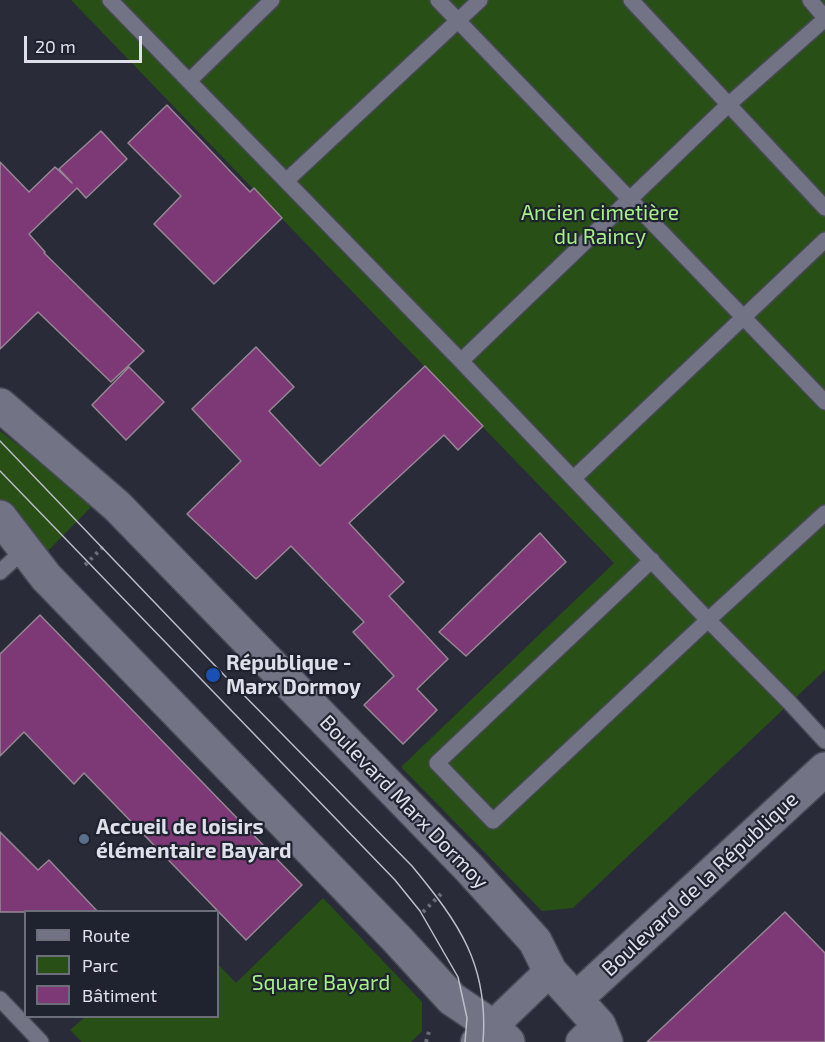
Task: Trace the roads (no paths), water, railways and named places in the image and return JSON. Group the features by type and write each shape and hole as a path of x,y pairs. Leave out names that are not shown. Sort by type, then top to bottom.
{"main road":[{"name":"Boulevard Marx Dormoy","path":"0,405 117,506 469,868 535,941 550,971 576,999 595,1036"},
{"path":"0,517 46,577 396,938 452,999 492,1037"},
{"name":"Boulevard de la République","path":"576,999 825,769"}],"street":[{"path":"492,1037 550,971"}],"lane":[{"path":"110,0 574,478 825,741"},
{"path":"189,81 272,0"},
{"path":"438,0 825,402"},
{"path":"286,181 480,0"},
{"path":"631,0 825,208"},
{"path":"461,361 728,105 825,18 810,0"},
{"path":"574,478 825,240"},
{"path":"652,560 437,763 493,821 825,513"},
{"path":"0,572 24,550"},
{"path":"0,999 41,1042"}],"tram line":[{"path":"0,441 225,676 412,866 429,887 457,926 476,968 484,1015 483,1042"},
{"path":"0,471 395,880 420,911 458,977 467,1018 465,1042"}],"place":[{"name":"République - Marx Dormoy","path":"213,675"},
{"name":"Accueil de loisirs élémentaire Bayard","path":"84,839"}],"park label":[{"name":"Ancien cimetière du Raincy","path":"600,225"},
{"name":"Square Bayard","path":"321,983"}]}
